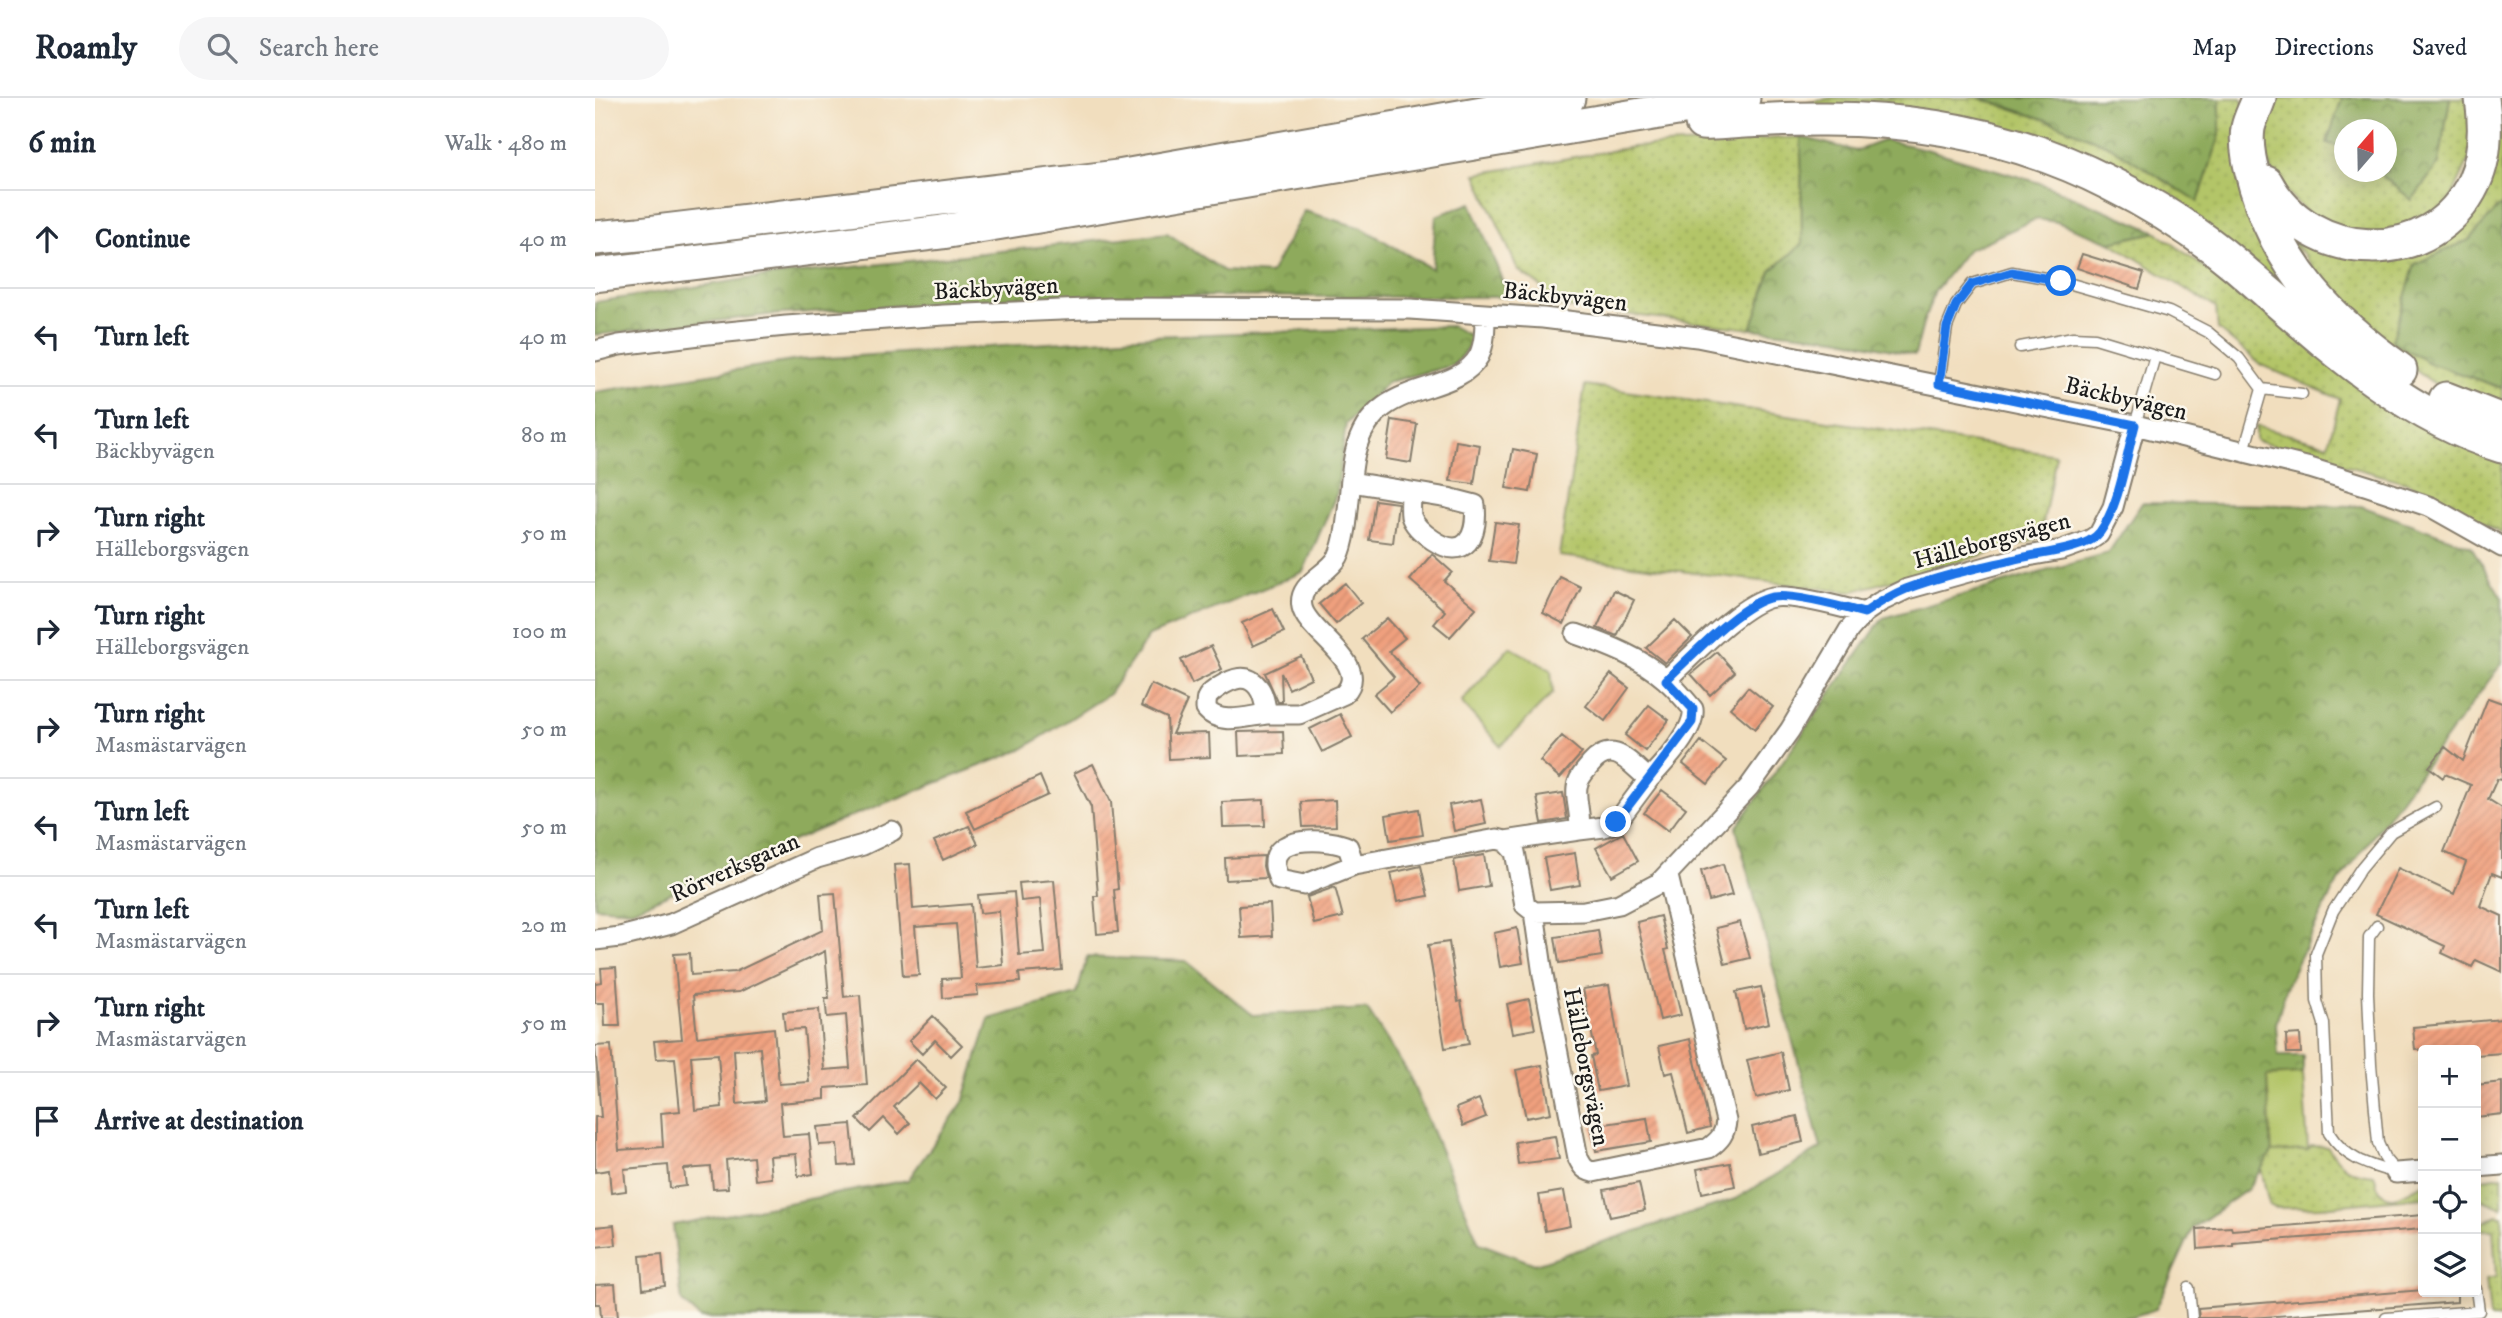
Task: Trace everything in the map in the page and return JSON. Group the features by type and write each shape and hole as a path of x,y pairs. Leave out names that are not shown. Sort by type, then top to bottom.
{"highway":[{"path":"595,238 1118,177 1568,98"},
{"path":"595,275 941,232 1743,98"},
{"path":"2259,98 2257,153 2267,186 2284,209 2305,227 2337,242 2376,246 2404,241 2430,231 2460,206 2474,183 2482,157 2485,128 2482,98"},
{"path":"2259,98 2248,128 2251,170 2277,242 2300,279 2324,307 2401,370 2452,403 2502,421"},
{"path":"1670,110 1704,124 1774,119 1863,119 1954,129 2030,150 2088,173 2144,202 2197,235 2316,334 2414,406 2464,433 2502,446"}],"street":[{"name":"Bäckbyvägen","path":"595,351 619,345 708,334 944,315 1213,307 1410,309 1543,318 1697,337 2135,425 2310,468 2431,507 2502,547"},
{"path":"1267,713 1299,714 1344,694 1348,689 1351,679 1348,667 1340,654 1310,621 1302,608 1302,596 1305,588 1331,567 1342,548 1356,444 1367,424 1378,412 1400,396 1464,373 1479,356 1485,335 1485,314"},
{"name":"Hälleborgsvägen","path":"1668,876 1726,1121 1725,1131 1720,1140 1709,1148 1593,1172 1582,1167 1578,1158 1543,975 1534,912 1584,911 1619,904 1668,876 1749,787 1790,730 1849,630 1864,613 1880,602 1907,589 2022,557 2062,550 2099,534 2113,507 2135,425"},
{"path":"1351,482 1411,493"},
{"path":"1666,680 1730,621 1767,599 1776,596 1864,613"},
{"path":"1354,865 1497,839 1505,841 1604,827 1616,822 1690,728 1693,709 1666,680 1628,654 1576,634"},
{"path":"1579,830 1581,818 1577,785 1589,766 1602,753 1611,751 1620,755 1649,779"},
{"name":"Rörverksgatan","path":"595,940 620,937 671,924 817,858 863,845 892,831"},
{"path":"1505,841 1515,852 1525,905 1534,912"},
{"path":"2481,1167 2502,1165"},
{"path":"2396,1173 2418,1171"}],"lane":[{"path":"1939,384 1947,327 1956,305 1972,284 2012,272 2061,281 2168,312 2208,332 2239,358 2262,389 2302,394"},
{"path":"2020,347 2073,337 2095,338 2215,374"},
{"path":"2135,425 2155,356"},
{"path":"2244,452 2262,389"},
{"path":"2396,1173 2361,1163 2337,1147 2329,1133 2324,1024 2317,1001 2316,954 2333,911 2361,868 2391,832 2436,807"},
{"path":"2377,926 2369,937 2371,1065 2378,1143 2385,1159 2396,1173"},
{"path":"2189,1289 2192,1318"},
{"path":"2386,1318 2479,1311 2477,1297"}],"green space":[{"path":"1832,98 1979,98 2047,120 2110,146 2198,202 2220,135 2220,98 2242,98 2321,316 2097,167 1790,107"},
{"path":"1979,98 2220,98 2220,135 2198,202 2110,146 2047,120"},
{"path":"2268,98 2342,98 2327,143 2334,145 2334,182 2390,182 2412,200 2439,163 2450,98 2474,98 2474,148 2449,203 2401,234 2327,231 2290,196 2273,175 2266,154"},
{"path":"2342,98 2450,98 2439,163 2412,200 2390,182 2397,182 2397,119 2335,119"},
{"path":"2496,112 2502,127 2502,204 2469,240 2415,264 2429,363 2502,388 2502,414 2438,386 2388,351 2342,311 2283,224 2437,241"},
{"path":"2334,122 2334,145 2327,143"},
{"path":"1801,137 1802,244 1771,271 1751,329 1555,306 1539,285 1518,270 1476,174 1633,147"},
{"path":"1801,137 1856,151 1885,140 1926,149 2040,183 2157,232 2110,242 2057,222 2036,219 1967,250 1935,291 1915,355 1837,338 1751,329 1771,271 1802,244"},
{"path":"1471,203 1509,297 1040,296 768,315 595,335 595,302 753,278 1167,233 1224,271 1270,274 1304,211 1362,228 1432,269 1436,216"},
{"path":"2502,204 2502,388 2429,363 2392,341 2415,264 2469,240"},
{"path":"2157,232 2350,377 2502,457 2502,533 2409,483 2256,441 2256,426 2328,445 2340,399 2261,365 2218,329 2216,308 2110,242"},
{"path":"1451,326 1475,338 1454,365 1388,382 1346,424 1337,493 1303,572 1149,636 1109,694 1021,750 844,819 632,910 595,907 595,392 799,360 1152,336"},
{"path":"1585,385 2056,455 2040,539 1850,592 1559,556"},
{"path":"2142,503 2361,506 2471,546 2502,598 2502,663 2333,890 2288,982 2276,1024 2278,1056 2303,1056 2303,1074 2267,1076 2272,1152 2248,1189 2193,1228 2156,1309 2128,1318 700,1318 682,1302 673,1225 908,1180 963,1102 989,1019 1077,994 1087,957 1186,961 1253,1015 1367,1009 1408,1073 1479,1243 1535,1264 1735,1199 1821,1148 1736,828 1883,618 2108,553"},
{"path":"1510,647 1551,670 1553,693 1501,746 1461,702"},
{"path":"2303,1074 2308,1150 2272,1152 2267,1076"},
{"path":"2311,1146 2328,1147 2347,1168 2374,1175 2377,1186 2387,1196 2399,1196 2418,1186 2418,1197 2321,1207 2275,1208 2269,1205 2261,1169 2272,1152 2308,1150"},
{"path":"2502,1176 2502,1208 2481,1199 2482,1179"},
{"path":"2497,1215 2502,1216 2502,1318 2490,1318 2486,1279 2496,1277 2493,1230 2482,1230 2482,1223"}],"building":[{"path":"2082,254 2144,273 2139,289 2077,268"},
{"path":"1392,420 1417,424 1411,463 1386,459"},
{"path":"1456,441 1480,445 1474,484 1450,481"},
{"path":"1513,449 1537,454 1530,492 1506,488"},
{"path":"1375,500 1398,503 1393,543 1369,540"},
{"path":"1495,522 1519,525 1513,564 1489,561"},
{"path":"1432,554 1452,572 1444,581 1476,608 1450,637 1434,624 1445,611 1410,580"},
{"path":"1560,577 1581,587 1564,624 1543,613"},
{"path":"1345,583 1361,603 1336,624 1319,604"},
{"path":"1614,590 1634,600 1617,636 1597,628"},
{"path":"1273,609 1284,632 1253,646 1242,623"},
{"path":"1387,618 1405,638 1389,651 1420,687 1390,712 1374,694 1394,677 1362,639"},
{"path":"1675,620 1692,637 1665,663 1646,648"},
{"path":"1211,646 1222,669 1192,684 1181,660"},
{"path":"1717,652 1735,672 1710,695 1691,674"},
{"path":"1301,656 1311,678 1289,689 1281,673 1282,702 1278,702 1265,673"},
{"path":"1611,674 1629,688 1605,721 1586,706"},
{"path":"1151,684 1187,701 1172,734 1209,733 1210,757 1169,759 1167,718 1141,706"},
{"path":"1748,687 1773,707 1755,729 1730,708"},
{"path":"2488,698 2502,703 2502,780 2497,779 2488,799 2502,808 2502,877 2492,873 2480,906 2502,916 2502,972 2476,960 2472,967 2442,953 2445,946 2376,914 2398,868 2454,894 2466,862 2444,852 2471,785 2445,774 2443,778 2429,767 2445,747 2463,761"},
{"path":"1649,705 1669,720 1645,751 1625,735"},
{"path":"1340,714 1352,737 1322,752 1310,729"},
{"path":"1283,731 1284,754 1239,756 1238,732"},
{"path":"1562,736 1582,753 1560,778 1540,761"},
{"path":"1701,741 1726,761 1708,784 1683,764"},
{"path":"1093,764 1111,802 1118,889 1114,890 1118,932 1097,934 1094,896 1098,896 1091,807 1074,773"},
{"path":"1040,776 1048,795 975,829 966,811"},
{"path":"1662,790 1686,808 1668,831 1644,813"},
{"path":"1563,793 1567,819 1542,823 1537,797"},
{"path":"1481,799 1486,824 1454,831 1449,805"},
{"path":"1264,800 1265,826 1223,827 1222,802"},
{"path":"1335,800 1336,826 1303,827 1301,802"},
{"path":"1419,809 1423,835 1390,840 1386,815"},
{"path":"969,826 978,844 943,860 934,841"},
{"path":"1623,833 1638,861 1612,876 1596,848"},
{"path":"1575,853 1580,885 1550,890 1544,858"},
{"path":"1484,855 1489,886 1459,891 1454,860"},
{"path":"1264,856 1266,878 1226,880 1225,858"},
{"path":"910,864 913,909 971,904 976,968 1003,965 999,911 980,913 978,895 1014,892 1019,955 1045,953 1040,899 1021,901 1019,883 1054,880 1062,970 1019,973 1020,982 977,986 978,995 943,998 942,979 961,978 956,924 915,927 919,975 903,976 894,865"},
{"path":"1723,864 1732,895 1709,901 1701,871"},
{"path":"1421,866 1428,896 1397,902 1391,873"},
{"path":"1335,887 1343,917 1314,924 1307,897"},
{"path":"835,893 844,997 860,995 867,1085 825,1088 825,1099 780,1103 783,1136 809,1134 813,1174 798,1176 796,1154 769,1156 771,1178 755,1180 753,1157 726,1160 728,1188 713,1189 711,1167 684,1169 686,1186 670,1188 668,1165 624,1169 626,1191 611,1193 609,1170 595,1172 595,1117 601,1117 595,1046 611,1045 619,1150 663,1147 661,1113 680,1111 675,1058 656,1059 654,1041 682,1039 674,954 690,953 691,975 735,972 823,930 820,894","holes":["825,951 829,998 825,998 827,1017 846,1015 850,1068 824,1070 819,1009 783,1012 785,1030 804,1029 809,1082 779,1084 774,1028 697,1037 693,995 739,992","760,1048 765,1101 737,1104 734,1050","718,1054 722,1107 695,1110 691,1056"]},
{"path":"1270,904 1272,936 1241,938 1239,906"},
{"path":"1660,916 1668,949 1665,950 1681,1015 1660,1020 1637,922"},
{"path":"1740,922 1750,958 1725,964 1716,928"},
{"path":"1517,928 1523,963 1500,967 1494,933"},
{"path":"1598,930 1602,956 1559,963 1555,937"},
{"path":"1449,942 1458,1002 1461,1001 1469,1044 1445,1048 1428,945"},
{"path":"616,967 620,1026 605,1026 604,1003 595,1003 595,983 602,982 601,968"},
{"path":"1609,985 1626,1086 1598,1091 1591,1056 1596,1055 1583,989"},
{"path":"1761,987 1769,1023 1744,1029 1736,992"},
{"path":"1529,999 1535,1029 1513,1033 1507,1004"},
{"path":"933,1016 962,1045 951,1056 935,1040 922,1054 909,1041"},
{"path":"2502,1019 2502,1053 2481,1055 2481,1045 2418,1045 2418,1050 2415,1050 2413,1027"},
{"path":"2300,1034 2301,1053 2287,1053 2286,1035"},
{"path":"1690,1039 1710,1127 1688,1133 1673,1072 1665,1074 1659,1046"},
{"path":"1781,1052 1789,1090 1756,1098 1747,1060"},
{"path":"916,1059 946,1088 935,1099 919,1083 894,1107 910,1123 899,1134 884,1118 870,1132 857,1119"},
{"path":"1542,1065 1551,1113 1526,1118 1516,1070"},
{"path":"2502,1082 2502,1114 2481,1116 2481,1084"},
{"path":"1479,1099 1486,1117 1463,1126 1456,1108"},
{"path":"1797,1116 1803,1142 1758,1153 1752,1127"},
{"path":"1647,1118 1651,1142 1596,1151 1591,1126"},
{"path":"851,1124 855,1165 839,1166 837,1144 819,1145 817,1127"},
{"path":"1555,1136 1559,1159 1518,1164 1515,1142"},
{"path":"1730,1163 1735,1186 1702,1193 1697,1169"},
{"path":"1639,1183 1645,1210 1610,1217 1604,1190"},
{"path":"1564,1191 1570,1226 1545,1231 1539,1195"},
{"path":"2418,1215 2418,1229 2233,1243 2233,1246 2198,1249 2197,1229 2231,1227 2232,1230"},
{"path":"614,1225 616,1245 595,1247 595,1227"},
{"path":"662,1254 665,1286 643,1289 640,1256"},
{"path":"615,1284 618,1318 601,1318 600,1304 595,1304 595,1285"},
{"path":"2418,1290 2418,1297 2457,1297 2457,1302 2252,1318 2199,1318 2198,1308"}],"route":[{"path":"1616,822 1690,728 1693,709 1666,680 1730,621 1756,603 1776,596 1864,613 1907,589 2022,557 2062,550 2099,534 2113,507 2135,425 1939,384 1947,327 1956,305 1972,284 2012,272 2061,281"}]}
